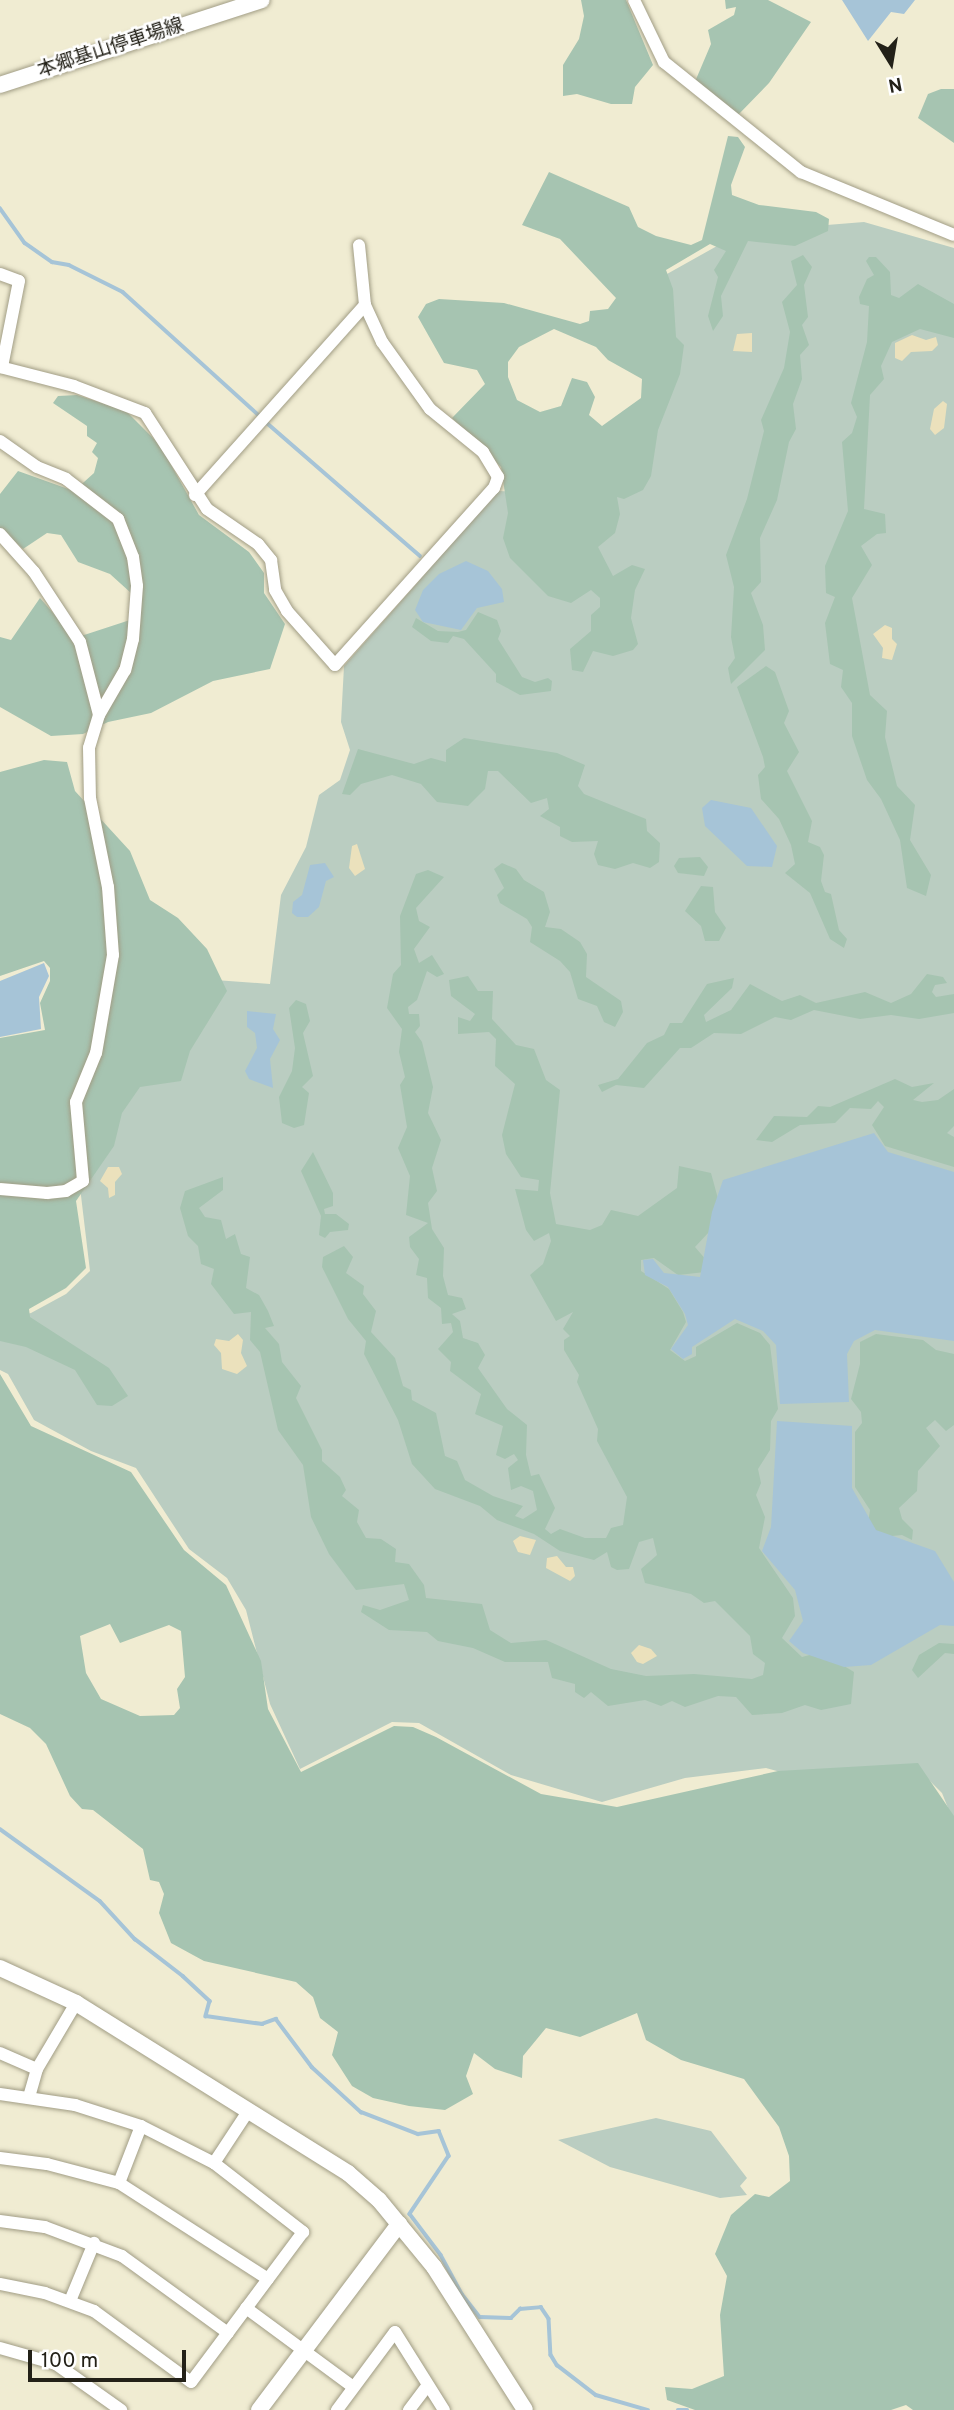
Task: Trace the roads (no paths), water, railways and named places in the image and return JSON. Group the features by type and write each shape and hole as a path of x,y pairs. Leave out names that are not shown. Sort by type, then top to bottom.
{"street":[{"name":"本郷基山停車場線","path":"0,85 262,0"},
{"path":"634,0 664,62 801,172 954,234"},
{"path":"0,274 19,281 1,367 74,386 145,413 175,456 195,495 221,523 258,544 271,560 275,590 287,611 335,665 494,488 498,477 483,452 430,409 382,342 365,305 359,245"},
{"path":"195,495 365,305"},
{"path":"0,441 90,496 117,519 127,538 136,586 133,639 125,670 99,715 89,748 90,798 108,887 113,955 96,1053 76,1102 83,1181 66,1191 47,1193 0,1189"},
{"path":"0,534 34,572 80,642 99,715"},
{"path":"0,1968 76,2003 348,2173 399,2224 434,2267 525,2410"},
{"path":"29,2097 37,2069 76,2003"},
{"path":"0,2053 37,2069"},
{"path":"0,2094 75,2105 141,2126 214,2163 303,2230 191,2382 94,2311 70,2301 0,2284"},
{"path":"214,2163 249,2110"},
{"path":"119,2183 141,2126"},
{"path":"0,2158 47,2164 119,2183 268,2279"},
{"path":"0,2221 45,2227 94,2243 160,2281 228,2333"},
{"path":"259,2410 399,2224"},
{"path":"70,2301 94,2243"},
{"path":"246,2308 353,2387"},
{"path":"337,2410 395,2332 444,2410"},
{"path":"0,2348 56,2364 114,2408"},
{"path":"409,2410 427,2386"}],"water":[{"path":"842,0 915,0 904,14 891,12 868,41"},
{"path":"466,561 488,571 502,589 504,602 477,608 461,630 423,622 415,610 423,590 439,574"},
{"path":"711,800 751,808 777,846 772,867 747,866 705,826 702,808"},
{"path":"325,863 334,877 326,881 319,907 308,917 297,917 292,913 293,902 302,895 310,865"},
{"path":"44,963 49,976 39,997 41,1029 0,1037 0,981"},
{"path":"247,1011 276,1014 273,1029 280,1040 270,1059 273,1088 249,1079 245,1071 257,1048 255,1033 247,1027"},
{"path":"874,1133 888,1152 954,1172 954,1341 875,1330 854,1341 847,1354 849,1402 780,1404 776,1345 763,1331 735,1319 692,1347 692,1354 683,1359 671,1349 688,1325 685,1314 668,1287 645,1275 643,1260 653,1259 664,1273 700,1277 712,1212 723,1180"},
{"path":"777,1421 852,1426 852,1488 876,1530 935,1551 954,1582 954,1626 940,1625 871,1665 844,1667 803,1653 789,1641 803,1621 795,1590 762,1551 771,1527"}],"waterway":[{"path":"0,208 25,243 52,262 69,265 123,292 261,417"},
{"path":"266,422 420,556"},
{"path":"0,1829 100,1901 135,1939 183,1976 210,2001 206,2016 262,2024 276,2019 312,2067 361,2112 418,2134 439,2131 449,2156 410,2214 441,2255 462,2294 480,2317 511,2318 520,2309 541,2307 549,2319 551,2355 557,2365 596,2395 648,2410"},
{"path":"678,2410 687,2410"}]}
